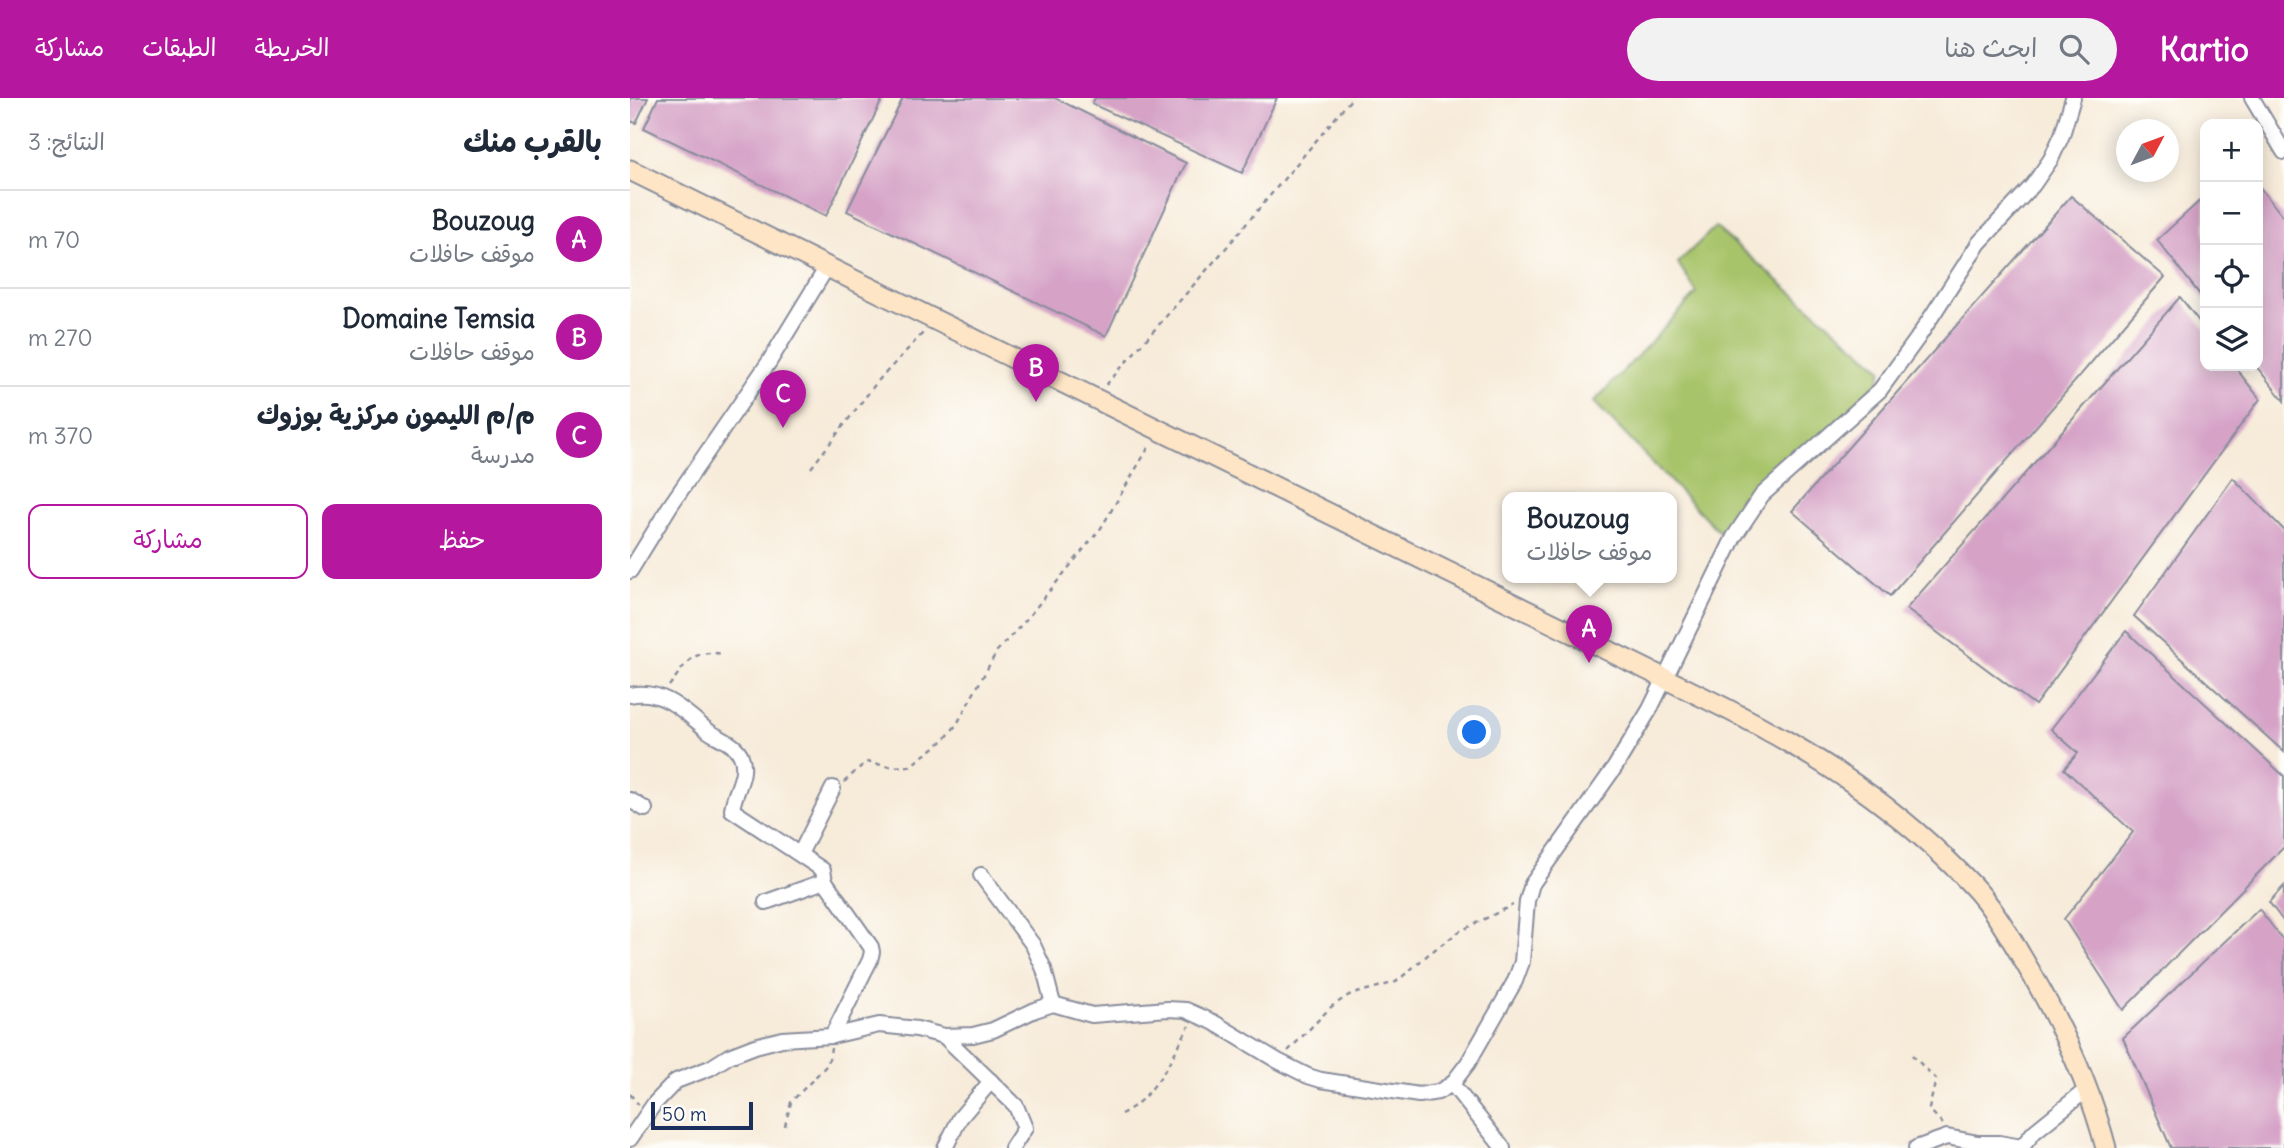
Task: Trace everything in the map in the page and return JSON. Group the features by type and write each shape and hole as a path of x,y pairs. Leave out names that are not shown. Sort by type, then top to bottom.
{"main road":[{"path":"630,170 1665,678 1752,722 1857,784 1912,827 1974,887 2002,924 2052,1007 2081,1073 2106,1148"}],"street":[{"path":"630,1139 654,1104 676,1082 755,1046 782,1039 832,1035 879,1025 918,1029 944,1036 973,1035 993,1030 1053,1004 1092,1015 1186,1010 1213,1022 1278,1061 1321,1080 1419,1095 1438,1092 1452,1084 1468,1063 1516,981 1522,962 1528,897 1532,884 1615,767 1650,709 1734,537 1762,495 1880,390 1917,339 1979,243 2033,185 2051,159 2062,135 2073,98"},
{"path":"2252,98 2284,152"},
{"path":"630,570 670,506 769,362 827,267"},
{"path":"630,695 645,692 660,697 734,747 741,756 742,778 732,810 823,870 825,881 872,952 832,1035"},
{"path":"800,854 833,788"},
{"path":"630,800 645,809"},
{"path":"981,875 1033,945 1044,969 1053,1004"},
{"path":"766,902 825,881"},
{"path":"944,1036 1016,1106 1025,1127 1012,1148"},
{"path":"945,1148 960,1118 991,1081"},
{"path":"1452,1084 1503,1148"},
{"path":"1916,1148 1940,1139 1956,1138 2021,1147 2040,1126 2086,1090"}],"path":[{"path":"1094,398 1226,248 1352,98"},
{"path":"811,468 877,382 935,320"},
{"path":"833,788 866,762 893,767 910,766 945,739 957,724 997,650 1101,528 1159,430"},
{"path":"660,697 692,657 702,652 723,654"},
{"path":"1278,1061 1331,1007 1349,995 1396,982 1460,931 1528,897"},
{"path":"1121,1114 1140,1103 1151,1089 1196,1014"},
{"path":"785,1126 791,1102 828,1064 832,1035"},
{"path":"1912,1055 1936,1079 1929,1109 1956,1138"}],"green space":[{"path":"1715,227 1882,369 1877,386 1777,476 1724,537 1594,402 1697,293 1678,263"}],"building":[{"path":"630,98 648,98 636,123 630,121"},
{"path":"658,98 883,98 826,216 644,128"},
{"path":"903,98 1055,98 1186,163 1106,336 847,211"},
{"path":"1095,98 1277,98 1242,173 1092,104"},
{"path":"2263,191 2284,218 2284,401 2260,371 2263,371"},
{"path":"2071,196 2165,277 1890,596 1792,511"},
{"path":"2200,201 2200,295 2157,240"},
{"path":"2180,297 2200,323 2200,371 2238,371 2260,399 2035,705 1906,609"},
{"path":"2233,478 2284,530 2284,752 2134,616"},
{"path":"2126,631 2284,776 2284,847 2123,1010 2064,919 2133,832 2064,769 2078,753 2051,729"},
{"path":"2284,886 2284,922 2269,902"},
{"path":"2259,909 2284,941 2284,1148 2171,1148 2123,1038"}],"place":[{"name":"Domaine Temsia","path":"1036,402"},
{"name":"م/م الليمون مركزية بوزوك","path":"783,428"},
{"name":"Bouzoug","path":"1589,663"}]}
